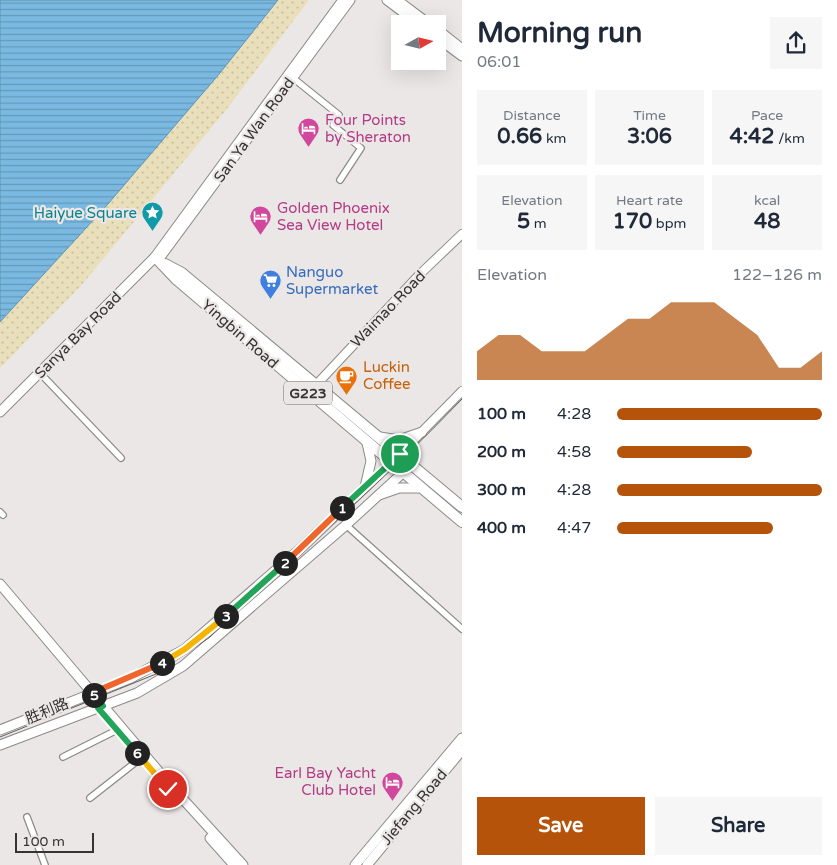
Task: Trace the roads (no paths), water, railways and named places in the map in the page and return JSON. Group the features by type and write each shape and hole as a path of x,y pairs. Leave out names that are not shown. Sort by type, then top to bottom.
{"highway":[{"name":"Yingbin Road","path":"157,258 182,273 462,507"},
{"name":"Yingbin Road","path":"157,258 177,280 462,522"}],"main road":[{"name":"San Ya Wan Road","path":"157,258 343,0"},
{"name":"San Ya Wan Road","path":"157,258 350,0"},
{"path":"387,0 407,15"},
{"path":"398,0 417,15"},
{"path":"446,36 462,49"},
{"path":"446,44 462,56"},
{"name":"Sanya Bay Road","path":"0,412 157,258"},
{"path":"378,436 399,440 422,432"},
{"path":"365,487 372,461 367,443"},
{"name":"胜利路","path":"0,730 150,669 185,649 299,550 400,454"},
{"name":"胜利路","path":"0,745 101,707 152,685 190,662 346,525 412,464"},
{"path":"379,495 404,487 422,488"},
{"path":"0,584 89,694"},
{"path":"0,593 243,865"},
{"path":"101,707 117,730 234,865"},
{"name":"Jiefang Road","path":"355,865 462,738"},
{"name":"Jiefang Road","path":"366,865 462,750"}],"street":[{"path":"293,78 339,115 333,125 361,148 340,180"},
{"name":"Waimao Road","path":"316,385 419,275 462,234"},
{"path":"40,373 121,458"},
{"name":"胜利路","path":"400,454 462,391"},
{"path":"346,525 462,629"},
{"path":"63,756 117,730"},
{"path":"90,798 141,758"},
{"path":"27,817 45,865"}],"water":[{"path":"0,0 278,0 220,73 108,204 0,322"}],"tram line":[{"path":"0,737 156,674 210,637 369,490 462,399"}],"place":[{"name":"Four Points by Sheraton","path":"309,148"},
{"name":"Haiyue Square","path":"153,232"},
{"name":"Golden Phoenix Sea View Hotel","path":"261,236"},
{"name":"Nanguo Supermarket","path":"270,300"},
{"name":"Luckin Coffee","path":"347,395"},
{"name":"Earl Bay Yacht Club Hotel","path":"392,801"}]}
